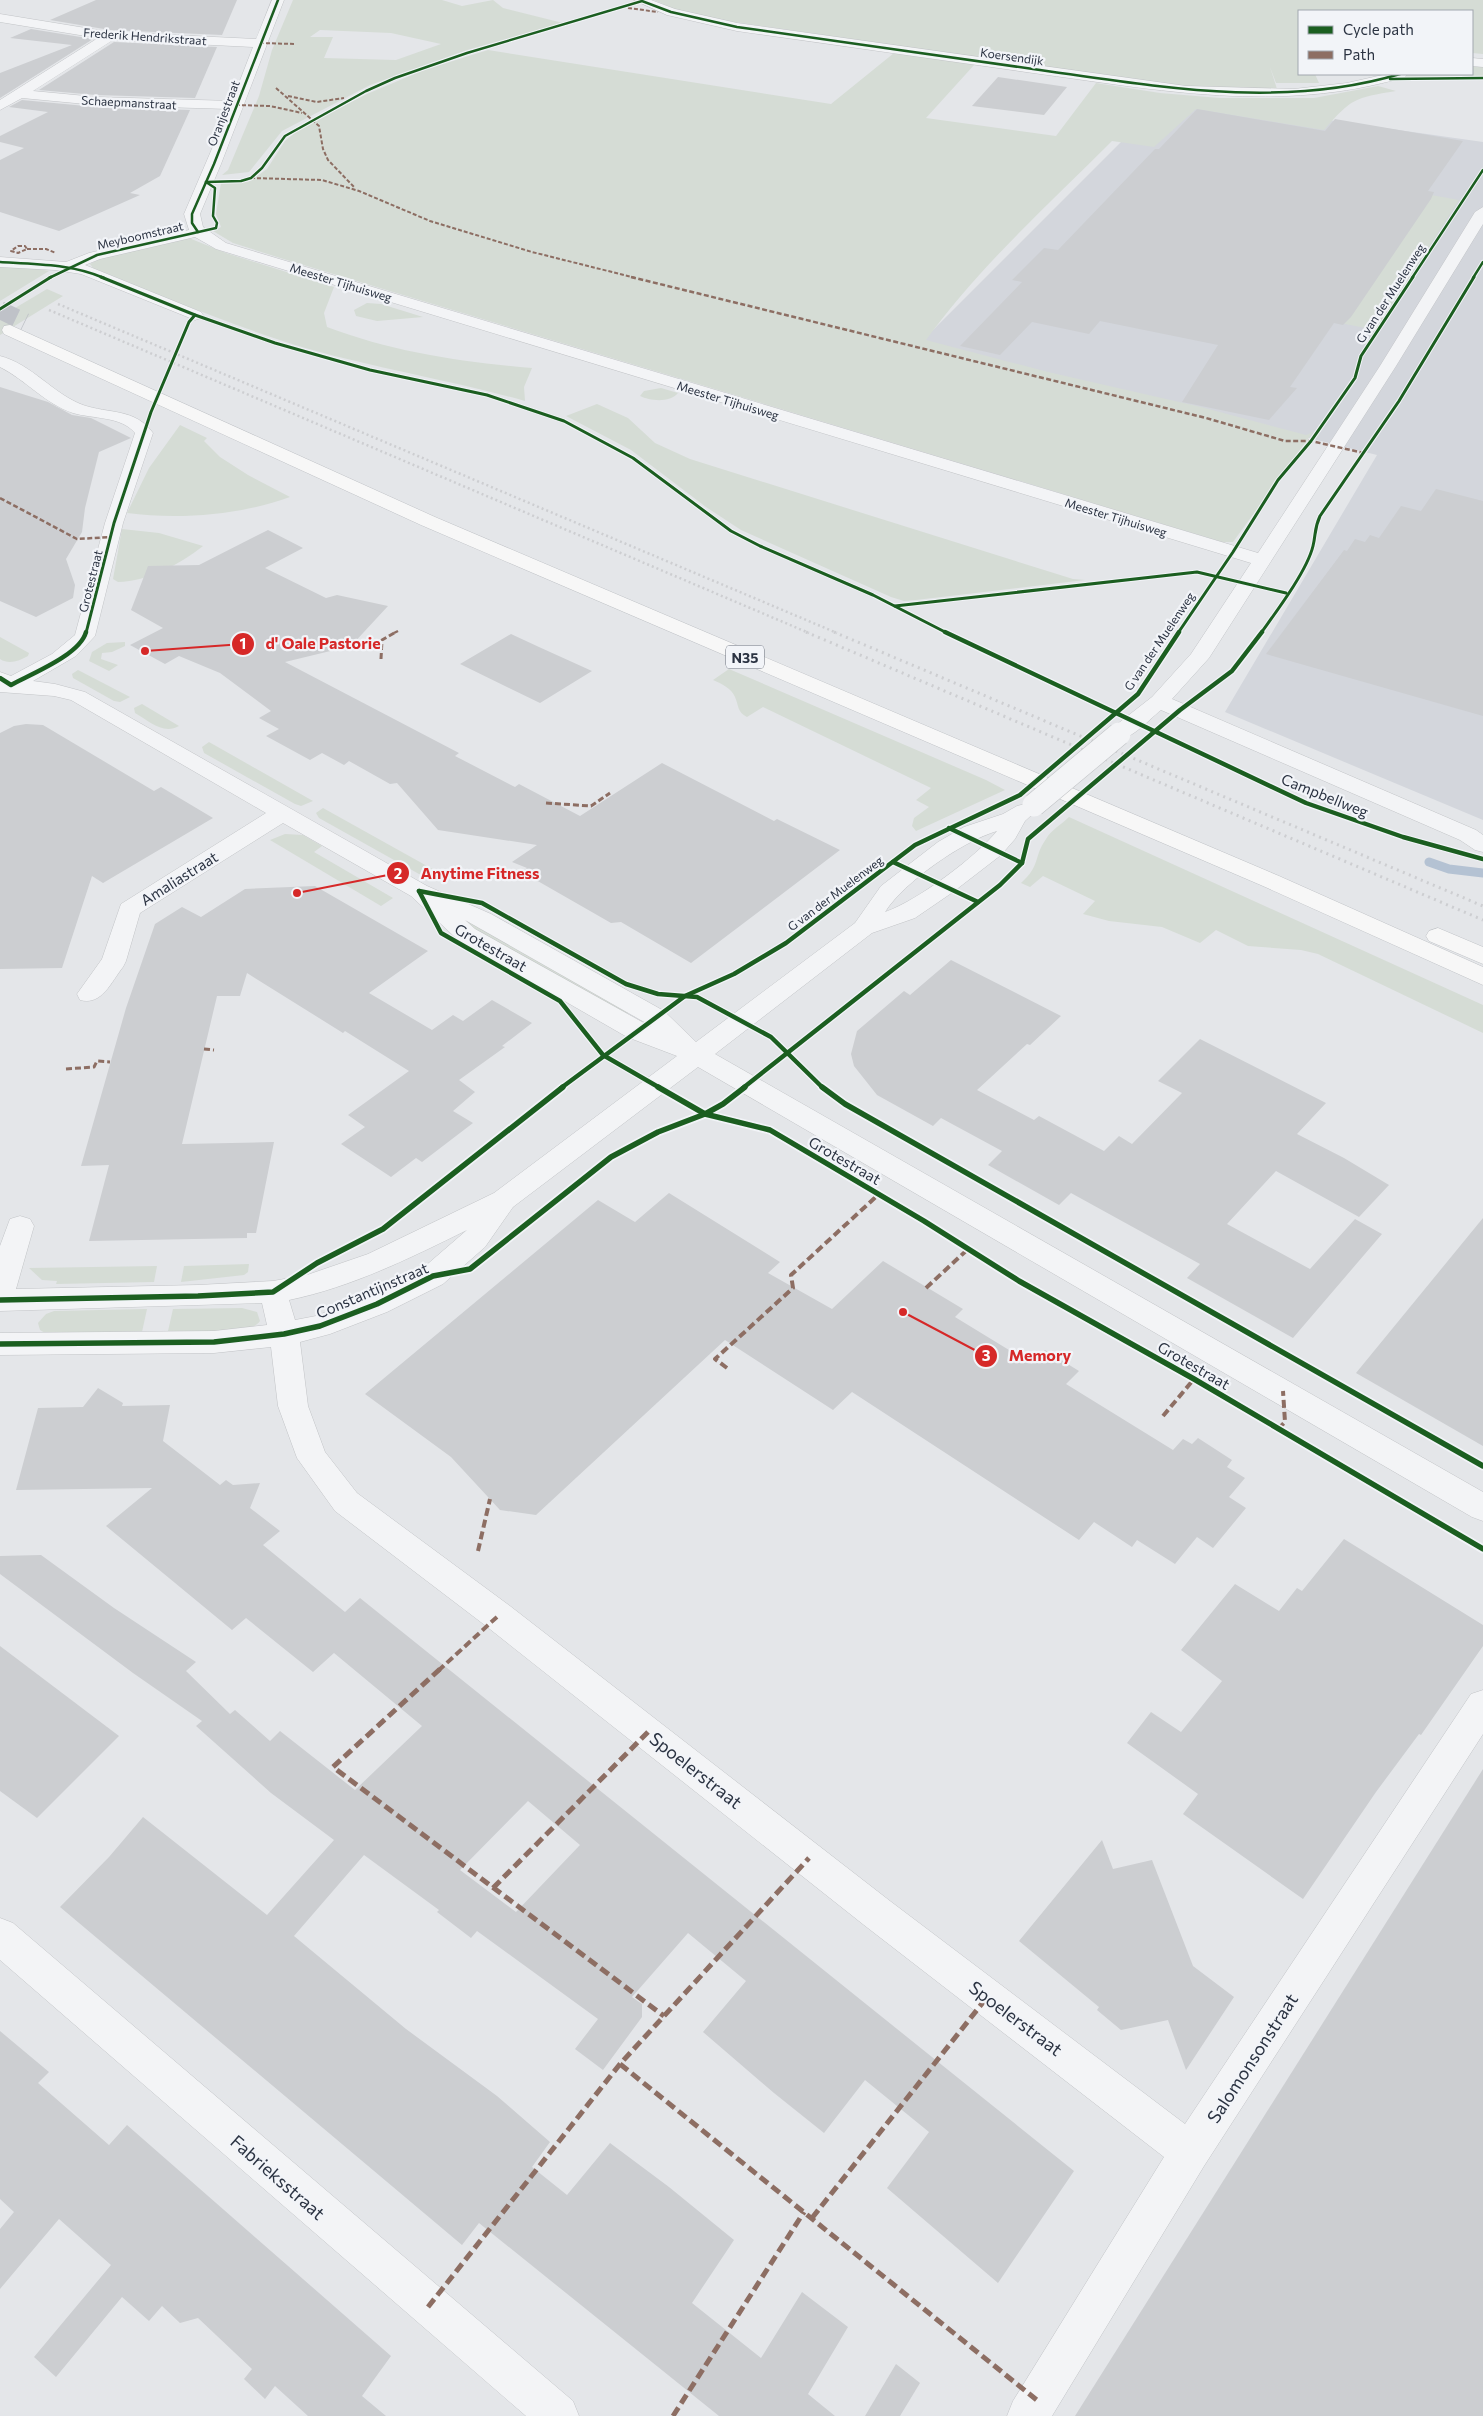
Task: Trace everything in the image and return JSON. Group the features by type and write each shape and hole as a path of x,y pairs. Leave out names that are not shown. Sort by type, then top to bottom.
{"main road":[{"name":"N35","path":"1483,956 1165,818 805,667 18,326 428,520 1271,881 1483,977"}],"street":[{"name":"Oranjestraat","path":"198,232 192,222 192,214 214,164 278,0"},
{"name":"Koersendijk","path":"640,0 671,12 737,27 1186,90 1247,94 1304,94 1339,90 1396,75"},
{"name":"Frederik Hendrikstraat","path":"0,18 110,36 260,43"},
{"path":"0,106 22,94 110,36"},
{"name":"Schaepmanstraat","path":"22,94 96,101 236,105"},
{"path":"695,1054 864,928 907,913 945,887 993,850 1007,834 1015,818 1084,766 1159,701 1199,658 1388,366 1483,212"},
{"name":"Meyboomstraat","path":"70,266 96,256 198,232"},
{"name":"Meester Tijhuisweg","path":"198,232 215,243 240,252 1262,560"},
{"path":"0,262 70,266 86,270 195,315"},
{"name":"Grotestraat","path":"0,361 20,370 54,398 65,404 124,419 141,428 144,433 114,523 85,636 79,644 66,654 4,685"},
{"name":"Grotestraat","path":"4,685 55,690 78,696 419,890 466,934 636,1032 695,1054 1483,1508"},
{"name":"Campbellweg","path":"1159,701 1468,835 1483,844"},
{"name":"Amaliastraat","path":"89,994 114,961 129,910 284,812"},
{"name":"Constantijnstraat","path":"0,1300 198,1296 272,1292 309,1285 378,1261 504,1200 695,1054"},
{"name":"Constantijnstraat","path":"0,1344 153,1341 214,1342 284,1334 328,1323 377,1304 432,1276 475,1240 504,1200"},
{"path":"0,1293 20,1226"},
{"name":"Spoelerstraat","path":"272,1292 284,1334 294,1406 312,1458 346,1502 498,1616 877,1913 1190,2152"},
{"name":"Salomonsonstraat","path":"1028,2416 1131,2245 1190,2152 1483,1705"},
{"name":"Fabrieksstraat","path":"0,1936 558,2416"}],"shaded area":[{"path":"293,0 442,0 462,6 493,0 503,8 563,23 467,50 370,85 282,131 249,172 222,175 228,170 259,96 272,50","holes":["320,30 391,33 441,44 396,60 324,58 333,37 310,37"]},
{"path":"654,0 1483,0 1483,54 1473,53 1473,10 1298,10 1298,75 1315,75 1319,83 1276,83 1270,67 1277,89 1177,86 727,21 681,12"},
{"path":"488,50 831,104 894,53 975,64 926,118 1056,136 1096,83 1160,93 1220,98 1314,98 1378,86 1396,91 1355,101 1341,111 1324,130 1196,109 1154,147 1112,141 991,262 968,287 926,340 1048,372 1201,407 1306,435 1313,432 1233,542 1222,542 277,257 233,243 213,231 221,227 216,214 221,183 247,182 252,180 267,169 285,141 302,127 367,94 424,70"},
{"path":"1473,66 1483,67 1483,77 1397,78 1408,75 1473,75"},
{"path":"1166,97 1483,142 1483,820 1225,712 1377,455 922,341"},
{"path":"1431,195 1459,200 1376,330 1340,323"},
{"path":"189,238 226,253 334,287 324,313 327,327 377,343 428,355 532,368 524,387 525,401 309,349 173,301 93,268 90,264 101,258"},
{"path":"0,265 46,267 44,270 49,271 0,301"},
{"path":"47,289 63,296 0,335 0,317"},
{"path":"367,303 381,304 423,317 377,321 356,316 354,310"},
{"path":"661,388 678,393 665,400 649,399 640,396 644,391"},
{"path":"597,404 628,418 655,443 690,459 1073,579 1085,580 916,600 904,601 891,597 741,530 706,507 631,450 566,416"},
{"path":"180,425 207,438 204,441 220,457 248,475 290,497 251,508 210,514 168,516 127,513 149,468"},
{"path":"122,529 159,533 203,546 184,560 163,571 141,579 118,582 113,579"},
{"path":"0,637 29,653 28,656 14,662 0,659"},
{"path":"125,642 125,646 112,652 102,653 101,659 118,665 109,671 89,661 92,652 107,643"},
{"path":"729,669 986,780 1005,790 916,831 912,826 914,818 929,807 916,800 931,788 763,707 747,717 740,711 731,691 713,680"},
{"path":"78,670 130,697 120,702 114,701 73,678 72,674"},
{"path":"142,704 179,726 167,729 156,726 135,713 134,708"},
{"path":"209,742 313,801 301,806 295,804 204,753 202,747"},
{"path":"323,808 436,871 429,875 419,874 319,818 316,813"},
{"path":"1069,817 1483,1005 1483,1033 1318,954 1301,950 1248,946 1216,930 1200,943 1162,927 1109,921 1083,914 1095,901 1043,876 1030,887 1021,883 1032,871 1039,851 1048,836"},
{"path":"285,834 303,835 322,846 314,852 393,898 381,906 270,840"},
{"path":"454,913 632,1010 623,1017 466,927"},
{"path":"249,1264 248,1272 244,1275 181,1282 184,1266"},
{"path":"157,1266 154,1282 56,1284 57,1281 42,1280 29,1268"},
{"path":"242,1308 257,1312 260,1321 244,1330 232,1332 168,1331 173,1309"},
{"path":"147,1309 142,1332 45,1333 40,1330 38,1323 46,1314 54,1311"}],"building":[{"path":"96,0 237,0 222,35 110,30 50,20"},
{"path":"31,29 93,39 0,98 0,73 72,45 10,38"},
{"path":"114,42 217,47 195,98 96,95 39,90"},
{"path":"998,77 1067,87 1044,115 972,106"},
{"path":"22,100 96,107 190,110 160,176 130,193 140,195 59,231 0,212 0,160 24,148 0,142 0,136 48,112 9,107"},
{"path":"1197,109 1325,131 1335,119 1463,141 1428,191 1434,192 1431,199 1351,317 1343,325 1334,323 1290,387 1297,388 1269,420 1182,402 1218,345 1100,321 1089,334 1032,322 1000,355 960,346 1022,282 1012,280 1044,248 1058,250 1155,149 1159,149"},
{"path":"0,387 48,402 72,415 91,418 131,438 99,452 85,508 82,532 66,559 75,585 73,598 36,617 0,601"},
{"path":"1436,489 1483,501 1483,716 1266,654 1344,550 1347,551 1355,539 1365,542 1370,535 1379,538 1401,506 1421,511"},
{"path":"268,530 303,548 265,568 326,598 337,595 388,606 351,646 285,662 459,753 455,756 515,787 519,784 580,816 662,763 774,821 777,819 840,850 691,963 621,922 611,923 522,872 527,868 512,862 537,845 438,830 397,783 390,784 349,761 344,765 322,753 310,760 266,736 279,729 259,718 271,711 220,673 179,656 165,664 130,645 163,628 131,610 148,566 199,565"},
{"path":"511,634 592,671 540,703 460,664"},
{"path":"26,724 43,725 154,791 161,787 213,818 103,883 92,876 62,968 0,969 0,733 14,726"},
{"path":"315,886 428,951 369,993 432,1030 453,1015 463,1021 492,1000 532,1023 502,1046 505,1047 459,1080 475,1092 453,1111 473,1123 422,1162 416,1158 391,1177 341,1144 365,1127 348,1115 409,1071 345,1031 343,1033 247,973 240,996 217,996 182,1144 274,1142 256,1233 247,1233 247,1238 89,1241 109,1165 81,1166 126,1008 155,924 182,907 201,917 245,889"},
{"path":"951,960 1061,1016 977,1090 1034,1120 1039,1116 1104,1151 1119,1136 1132,1144 1182,1093 1158,1081 1200,1039 1326,1103 1297,1134 1344,1158 1389,1185 1359,1217 1276,1171 1227,1224 1310,1269 1355,1219 1382,1234 1293,1338 1187,1278 1200,1264 1071,1193 1059,1205 988,1165 1002,1151 941,1118 933,1126 877,1095 854,1066 851,1054 857,1031 904,991 910,995"},
{"path":"669,1193 780,1262 768,1273 832,1309 883,1261 963,1309 955,1317 1032,1364 1045,1350 1079,1371 1066,1384 1173,1450 1183,1439 1192,1444 1198,1438 1232,1460 1227,1467 1245,1478 1229,1497 1246,1508 1213,1548 1197,1537 1175,1564 1137,1540 1132,1547 1094,1522 1079,1540 852,1392 833,1410 725,1340 536,1515 500,1510 451,1457 365,1394 598,1200 635,1222"},
{"path":"1483,1218 1483,1446 1356,1373"},
{"path":"98,1388 123,1403 122,1406 170,1405 163,1441 220,1485 226,1480 233,1485 260,1483 250,1508 280,1531 263,1545 345,1612 360,1598 1074,2171 998,2283 887,2188 929,2132 865,2080 824,2133 703,2032 746,1981 688,1933 632,1997 642,2004 642,2017 603,2070 575,2049 598,2019 477,1931 471,1938 437,1912 439,1910 364,1855 294,1936 406,2029 497,2096 550,2142 532,2167 567,2195 610,2143 669,2187 734,2240 692,2303 761,2358 802,2292 848,2327 808,2394 835,2416 719,2416 479,2223 462,2245 60,1907 109,1857 143,1817 267,1915 334,1840 271,1793 196,1726 202,1721 133,1673 0,1574 0,1556 41,1555 114,1608 196,1662 186,1671 230,1714 235,1710 270,1741 280,1731 355,1790 422,1726 334,1653 313,1672 246,1618 232,1630 106,1526 152,1488 16,1490 38,1408 83,1407","holes":["528,1801 580,1845 516,1912 460,1870"]},
{"path":"1344,1539 1483,1625 1483,1646 1421,1735 1419,1734 1376,1792 1303,1899 1183,1814 1198,1794 1127,1743 1151,1712 1181,1732 1222,1681 1181,1650 1235,1584 1279,1611 1297,1588 1302,1591"},
{"path":"0,1646 119,1736 37,1818 0,1791"},
{"path":"1483,1769 1483,2416 1075,2416"},
{"path":"1102,1840 1113,1869 1152,1860 1193,1966 1234,1997 1186,2070 1168,2020 1121,2030 1097,2010 1099,2007 1019,1941"},
{"path":"0,2031 49,2072 38,2083 109,2145 127,2125 391,2356 362,2396 386,2416 308,2416 275,2386 265,2399 244,2379 252,2369 198,2318 180,2323 162,2306 149,2321 122,2297 56,2377 34,2357 111,2265 59,2219 0,2289 0,2229 14,2212 0,2199"},
{"path":"896,2364 920,2383 900,2416 865,2416"}],"waterway":[{"path":"1429,862 1449,869 1483,873"}],"tunnel":[{"path":"0,310 25,322"}],"railway":[{"path":"58,304 837,633"},
{"path":"49,310 809,633"},
{"path":"806,632 1483,920"},
{"path":"834,632 1483,906"}],"marked path":[{"path":"628,8 658,12"},
{"path":"260,43 295,44"},
{"path":"276,88 319,126 325,155 336,170 355,188"},
{"path":"288,96 317,102 344,98"},
{"path":"236,105 270,106 302,113"},
{"path":"251,178 322,180 359,191 430,221 532,252 1206,418 1285,441 1311,441 1364,453"},
{"path":"18,246 25,246 27,249 18,253 11,251 18,246"},
{"path":"27,249 46,249 56,253"},
{"path":"0,498 77,539 111,537"},
{"path":"381,659 382,640 398,631"},
{"path":"546,803 591,806 610,793"},
{"path":"204,1049 214,1050"},
{"path":"66,1069 94,1067 97,1061 110,1062"},
{"path":"727,1368 715,1359 793,1288 791,1275 879,1194"},
{"path":"926,1288 967,1250"},
{"path":"1163,1416 1194,1379"},
{"path":"1278,1429 1285,1422 1283,1391"},
{"path":"478,1551 490,1499"},
{"path":"498,1616 333,1767 664,2016"},
{"path":"493,1888 648,1732"},
{"path":"428,2307 620,2064 809,1858"},
{"path":"812,2218 988,1996"},
{"path":"620,2064 1038,2401"},
{"path":"673,2416 804,2212"}],"cycle path":[{"path":"198,232 192,223 192,214 214,164 278,0"},
{"path":"206,182 241,181 251,178 262,168 285,136 366,91 395,78 467,53 642,1 671,12 737,27 1186,90 1294,93 1347,87 1397,75"},
{"path":"1390,79 1483,78"},
{"name":"G van der Muelenweg","path":"0,1300 198,1296 273,1292 317,1263 340,1253 383,1229 603,1055 685,996 734,974 786,943 915,845 1020,795 1138,694 1233,552 1278,480 1311,441 1355,378 1361,356 1483,170"},
{"path":"0,309 59,272 97,255 216,228 217,223 213,216 215,188 206,182"},
{"path":"0,262 55,265 85,270 195,315 275,343 370,370 487,395 564,421 633,458 731,531 760,546 873,595 953,636 1306,803 1403,837 1483,859"},
{"path":"0,1344 153,1341 214,1342 284,1334 320,1326 377,1304 433,1276 470,1269 611,1157 658,1132 705,1114 723,1104 1000,885 1022,863 1028,839 1180,710 1232,671 1263,630 1302,571 1313,546 1314,530 1320,516 1399,401 1483,262"},
{"path":"0,678 11,685 61,658 85,636 114,523 151,412 189,322 195,315"},
{"path":"895,606 1197,572 1286,593"},
{"path":"949,828 1022,863"},
{"name":"G van der Muelenweg","path":"893,862 978,902"},
{"path":"419,891 441,933 560,1001 603,1055 705,1114 770,1130 924,1221 1019,1281 1194,1379 1483,1549"},
{"path":"419,891 482,903 626,984 658,994 697,997 771,1037 799,1062 814,1081 845,1104 1483,1466"}],"place":[{"name":"d' Oale Pastorie","path":"145,651"},
{"name":"Anytime Fitness","path":"297,893"},
{"name":"Memory","path":"903,1312"}]}
